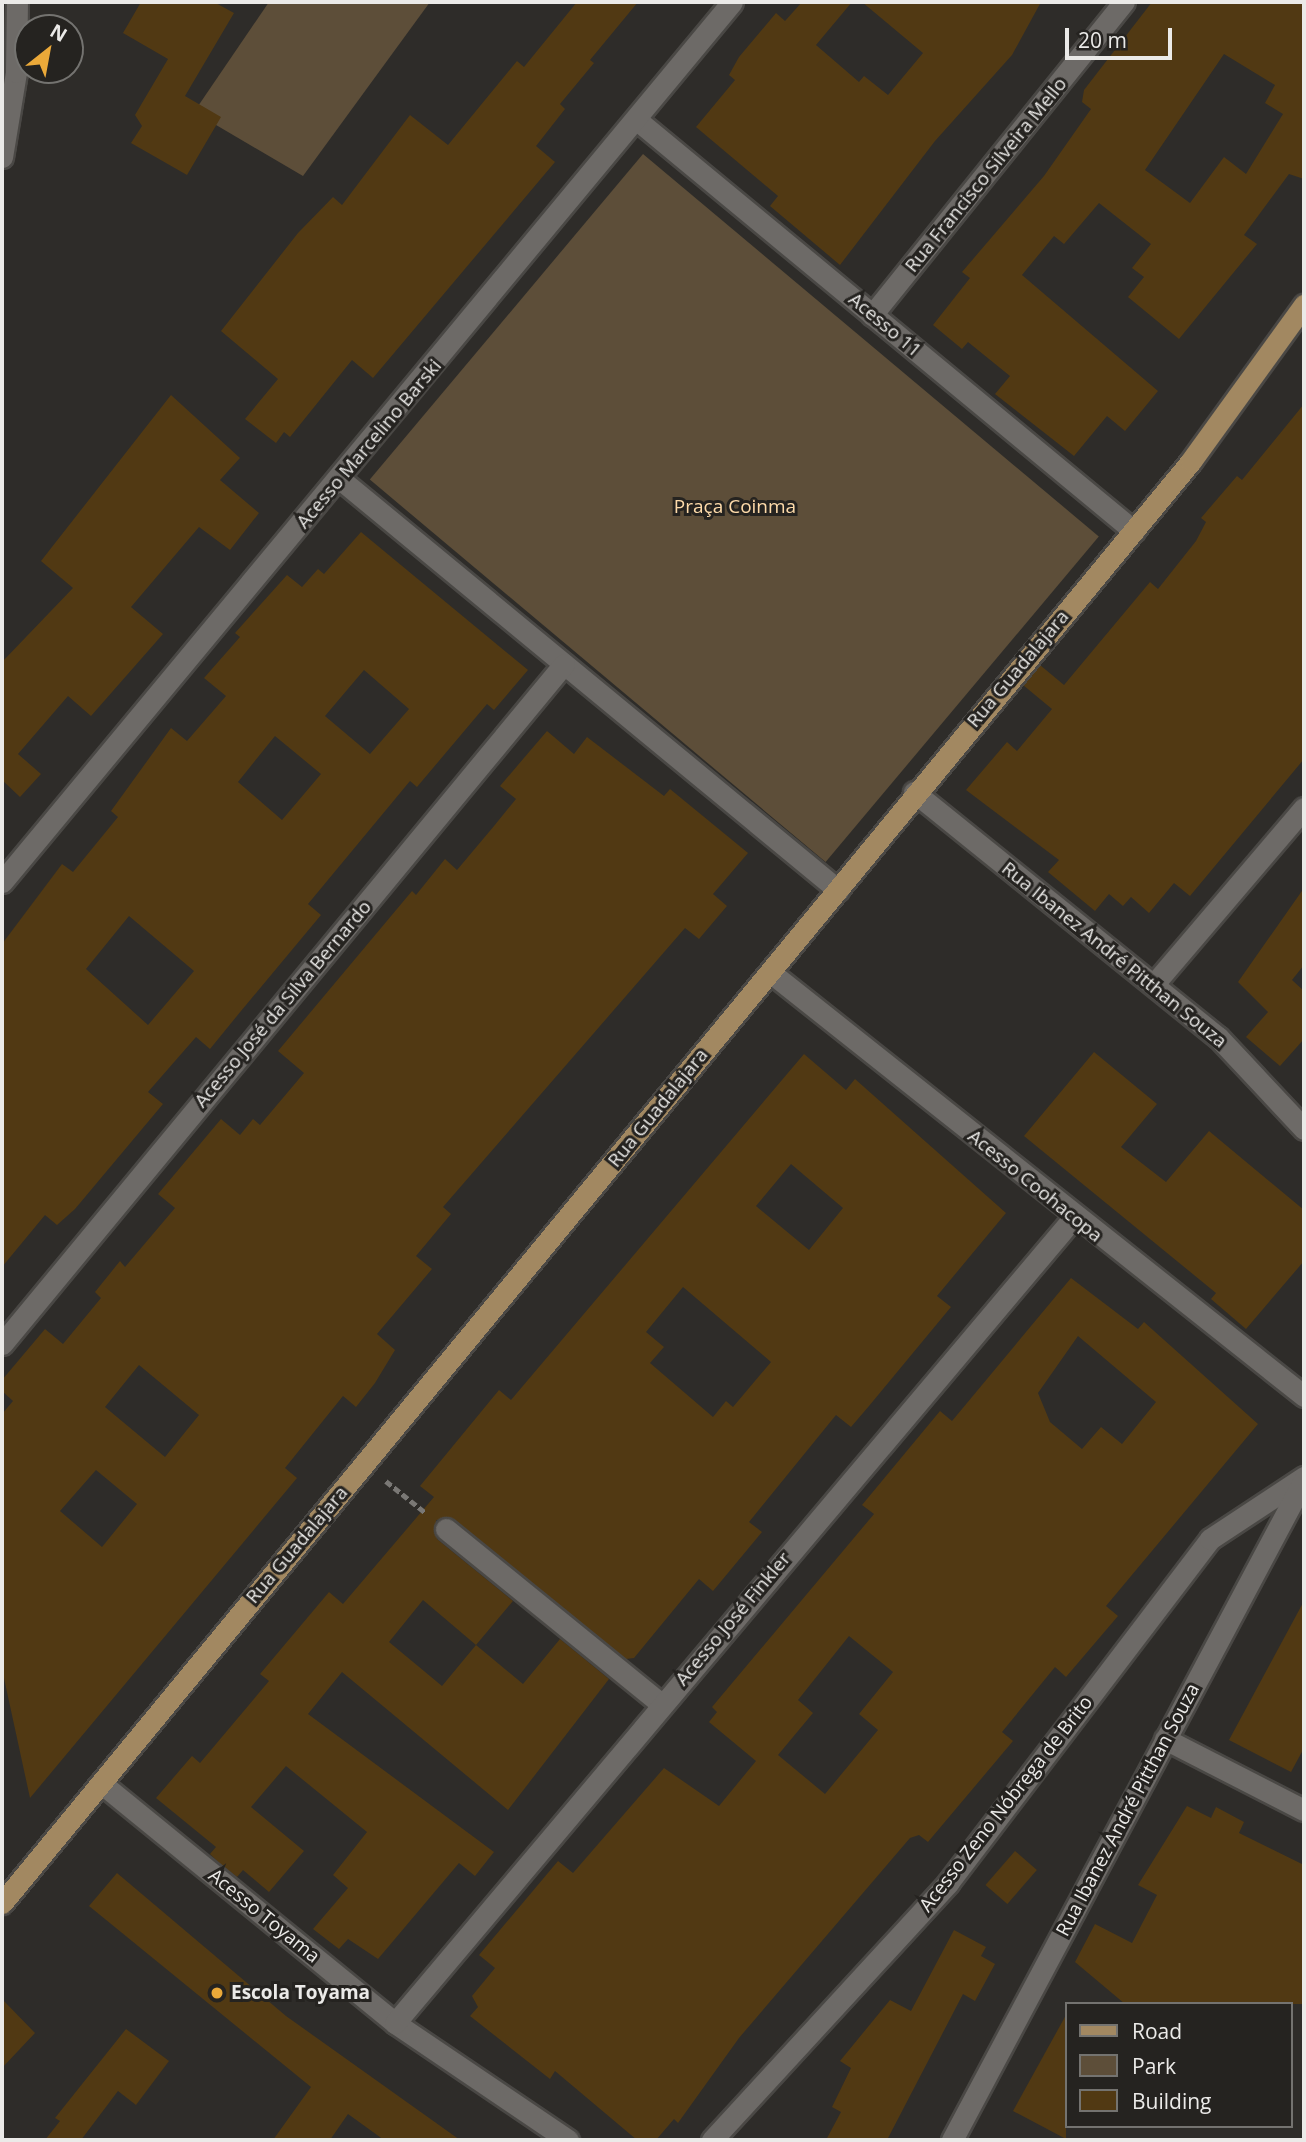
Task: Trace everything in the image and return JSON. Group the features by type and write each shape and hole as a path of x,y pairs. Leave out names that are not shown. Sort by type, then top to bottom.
{"main road":[{"name":"Rua Guadalajara","path":"2,1903 838,890 914,792 1134,531 1304,304"}],"street":[{"path":"2,157 16,72 17,2"},
{"name":"Acesso Marcelino Barski","path":"2,882 340,479 732,2"},
{"name":"Rua Francisco Silveira Mello","path":"872,315 1124,2"},
{"name":"Acesso 11","path":"637,120 1134,531"},
{"path":"340,479 838,890"},
{"name":"Acesso José da Silva Bernardo","path":"2,1344 564,664"},
{"name":"Rua Ibanez André Pitthan Souza","path":"914,792 1218,1037 1304,1129"},
{"path":"1154,984 1304,808"},
{"name":"Acesso Coohacopa","path":"770,971 1073,1218 1304,1396"},
{"name":"Acesso José Finkler","path":"395,2023 1073,1218"},
{"name":"Rua Ibanez André Pitthan Souza","path":"952,2140 1304,1478"},
{"name":"Acesso Zeno Nóbrega de Brito","path":"712,2140 948,1883 1210,1539 1304,1478"},
{"path":"446,1529 661,1704"},
{"path":"1166,1740 1304,1810"},
{"name":"Acesso Toyama","path":"101,1783 395,2023 568,2140"}],"path":[{"path":"364,1464 446,1529"}],"green space":[{"path":"269,2 430,2 303,176 194,112"},
{"name":"Praça Coinma","path":"643,154 1099,536 826,862 370,480"}],"building":[{"path":"141,2 214,2 234,13 185,96 221,117 187,175 131,143 142,126 135,115 168,59 123,33"},
{"path":"577,2 638,2 590,60 594,63 560,104 565,109 536,146 555,162 373,378 352,360 290,437 284,432 276,443 245,419 278,379 221,331 298,233 333,197 342,205 410,115 448,145 517,61 524,67"},
{"path":"802,2 852,2 816,45 859,82 864,76 888,95 923,53 862,2 1041,2 1012,55 935,141 840,265 770,206 778,196 696,127 735,80 729,75 739,57 776,13 785,21"},
{"path":"1152,2 1304,2 1304,179 1289,174 1244,235 1257,244 1179,339 1128,297 1144,277 1132,268 1151,244 1099,203 1064,244 1054,236 1022,275 1158,391 1125,431 1107,416 1074,456 995,394 1010,376 968,342 962,349 933,325 970,278 962,272 1044,176 1091,109 1082,102 1084,90","holes":["1224,54 1275,85 1265,103 1283,114 1246,174 1224,157 1190,203 1145,170"]},
{"path":"171,395 240,458 220,480 259,513 230,550 199,527 131,607 163,634 91,716 68,696 18,754 41,774 20,797 2,780 2,662 73,588 41,561"},
{"path":"1304,404 1304,759 1190,896 1174,883 1149,913 1131,897 1123,906 1109,894 1095,911 1048,872 1059,860 966,790 1007,742 1017,751 1052,709 1023,685 1040,665 1064,685 1150,582 1158,589 1196,541 1206,522 1201,518 1237,476 1242,480"},
{"path":"361,532 528,670 494,710 487,704 417,787 410,781 308,904 321,915 210,1049 196,1037 148,1092 163,1104 75,1209 57,1225 45,1215 2,1267 2,944 62,864 73,872 118,817 111,811 171,728 187,741 226,696 204,678 240,637 235,633 287,575 302,587 318,569 324,574","holes":["364,670 409,709 370,754 325,716","275,736 321,774 282,820 238,782","129,916 194,971 148,1025 86,969"]},
{"path":"547,731 574,754 587,737 664,796 670,789 748,853 713,894 727,906 699,939 685,928 443,1207 451,1214 416,1256 432,1269 377,1334 395,1350 375,1383 356,1407 343,1396 285,1468 297,1478 30,1798 2,1669 2,1414 13,1401 2,1391 2,1380 45,1329 63,1344 101,1298 95,1292 120,1261 125,1267 175,1208 158,1194 221,1119 240,1135 253,1119 260,1125 304,1073 278,1051 412,891 416,895 445,859 457,870 494,826 516,799 500,786","holes":["139,1365 199,1415 165,1457 105,1407","96,1470 137,1504 102,1547 60,1511"]},
{"path":"1304,888 1304,965 1292,980 1304,991 1304,1039 1280,1066 1246,1037 1268,1012 1238,982"},
{"path":"1094,1052 1157,1104 1121,1147 1166,1182 1209,1131 1304,1210 1304,1261 1246,1329 1211,1299 1216,1293 1024,1136"},
{"path":"804,1054 846,1090 855,1079 1006,1213 937,1296 951,1307 869,1406 851,1427 836,1415 749,1522 762,1532 713,1591 699,1579 634,1658 626,1659 454,1519 436,1520 437,1539 513,1601 476,1645 523,1684 560,1639 609,1679 508,1810 342,1672 308,1714 494,1852 475,1876 459,1863 378,1959 348,1939 339,1949 313,1929 348,1888 333,1875 367,1832 286,1766 251,1807 304,1851 269,1892 243,1870 237,1877 218,1862 210,1854 216,1847 156,1798 192,1756 200,1763 269,1681 260,1674 329,1592 343,1604 434,1497 420,1486 499,1390 511,1400","holes":["791,1164 843,1208 809,1250 756,1206","683,1287 771,1362 733,1407 726,1401 713,1417 650,1363 664,1347 646,1332","423,1600 476,1645 442,1686 389,1642"]},
{"path":"1071,1278 1138,1329 1144,1322 1258,1424 1106,1606 1118,1616 1066,1677 1055,1667 1002,1732 1013,1741 928,1842 919,1835 910,1838 739,2038 678,2123 674,2119 656,2140 637,2140 555,2071 550,2079 470,2016 478,2007 472,1996 495,1968 479,1955 558,1861 573,1873 664,1768 719,1806 756,1761 709,1722 717,1712 712,1707 874,1514 862,1505 940,1411 952,1421","holes":["1078,1336 1156,1402 1122,1444 1101,1427 1082,1449 1050,1422 1038,1393","849,1636 893,1672 859,1714 878,1730 825,1794 778,1755 813,1713 798,1700"]},
{"path":"1304,1601 1304,1748 1291,1772 1229,1740"},
{"path":"1187,1806 1211,1818 1216,1807 1244,1822 1239,1833 1304,1865 1304,2004 1123,2002 1075,1962 1095,1924 1132,1943 1157,1895 1138,1885"},
{"path":"1015,1851 1037,1870 1007,1904 985,1885"},
{"path":"117,1873 286,2016 460,2140 384,2140 348,2114 330,2140 273,2140 311,2087 89,1906"},
{"path":"954,1930 986,1947 981,1956 995,1964 975,2001 963,1994 887,2140 826,2140 841,2112 832,2107 851,2068 840,2061 890,2000 911,2011"},
{"path":"2,1999 35,2033 2,2068"},
{"path":"1064,2019 1066,2139 1013,2111"},
{"path":"126,2029 169,2061 136,2105 118,2091 81,2140 45,2140 60,2121 55,2118"}],"place":[{"name":"Escola Toyama","path":"217,1993"}]}
